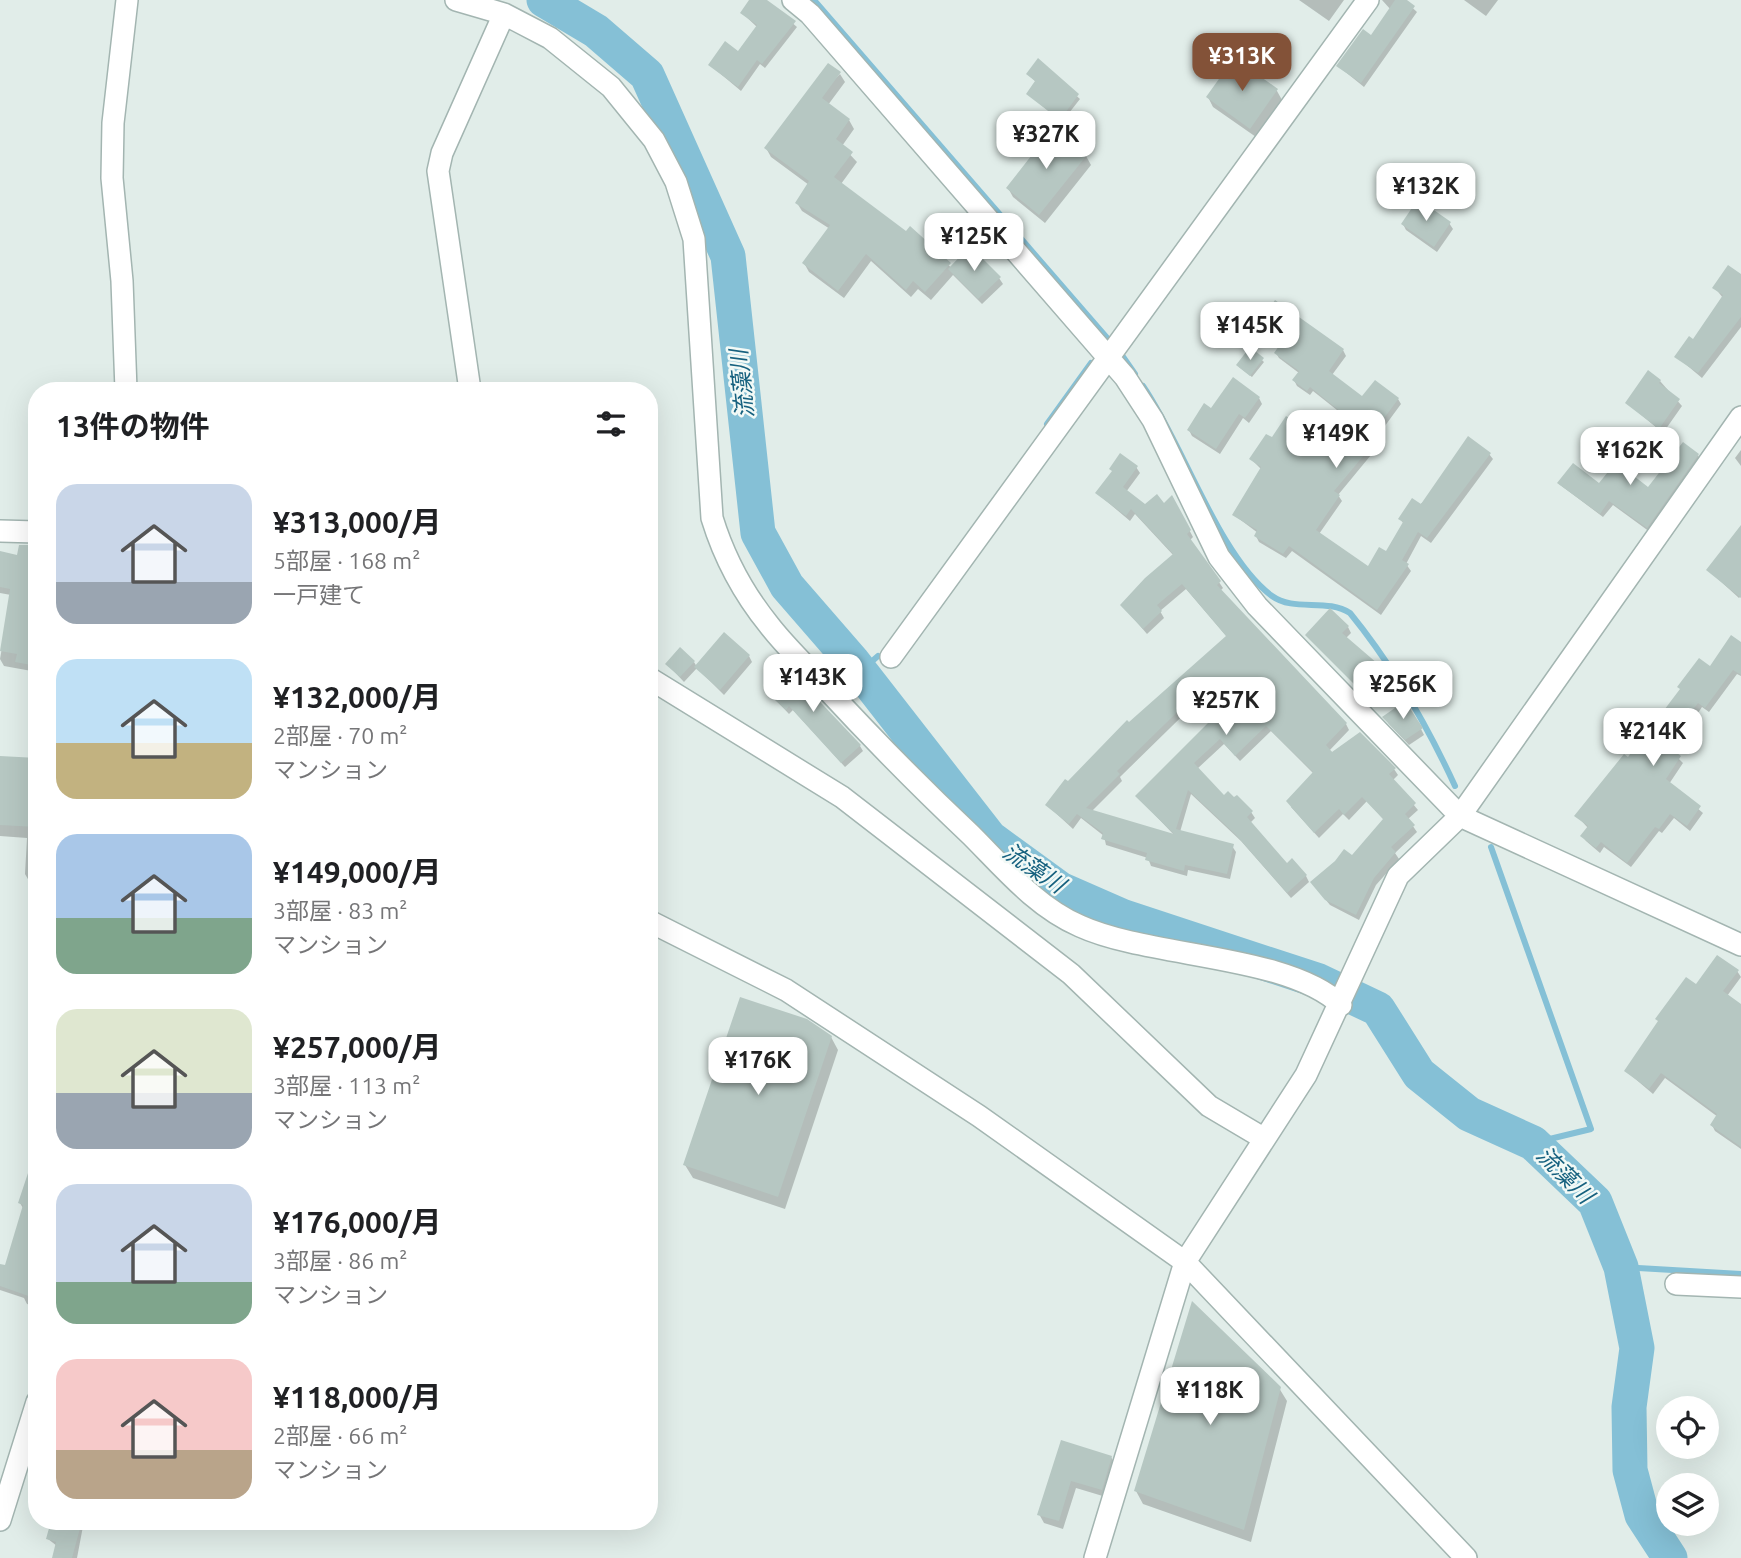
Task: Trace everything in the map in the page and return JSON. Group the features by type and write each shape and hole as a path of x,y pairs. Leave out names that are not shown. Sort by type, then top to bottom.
{"street":[{"path":"126,382 122,281 112,178 113,123 127,0"},
{"path":"456,0 504,14 550,38 611,87 654,140 676,182 694,239 712,518 721,548 740,584 769,625 894,761 1047,909 1081,927 1116,938 1263,970 1323,989 1341,1004"},
{"path":"793,0 810,13 1114,349 1153,420 1219,556 1250,596 1460,816 1741,945"},
{"path":"891,657 1368,0"},
{"path":"469,382 438,171 442,153 504,14"},
{"path":"1095,1558 1185,1262 1306,1075 1398,876 1460,816 1741,417"},
{"path":"0,531 28,532"},
{"path":"658,684 842,797 1070,974 1209,1106 1263,1138"},
{"path":"658,926 786,990 979,1116 1185,1262 1466,1558"},
{"path":"1676,1284 1741,1287"},
{"path":"0,1521 28,1431"}],"building":[{"path":"749,0 767,0 796,21 762,64 757,60 738,87 708,65 725,41 738,51 757,25 740,13"},
{"path":"1395,0 1407,0 1415,6 1361,83 1336,66 1363,29 1371,35"},
{"path":"1038,58 1079,94 1060,120 1026,94 1035,81 1026,74"},
{"path":"1234,58 1278,89 1250,129 1206,97"},
{"path":"828,63 841,72 822,98 850,119 836,139 853,152 834,177 906,231 910,226 951,263 925,292 913,281 906,290 866,254 838,291 802,263 830,225 795,203 809,181 764,148"},
{"path":"1053,128 1087,155 1039,215 1006,188"},
{"path":"1418,199 1451,222 1434,247 1401,224"},
{"path":"970,246 1001,277 978,299 948,269"},
{"path":"1728,265 1741,274 1741,317 1698,373 1674,357 1689,336 1693,339 1723,295 1712,288"},
{"path":"1275,300 1344,349 1329,371 1362,396 1375,380 1399,398 1365,444 1370,448 1334,491 1340,495 1316,530 1368,566 1379,547 1386,551 1403,522 1398,519 1412,498 1421,504 1468,436 1491,453 1427,538 1418,532 1402,560 1409,564 1377,610 1289,546 1283,554 1254,536 1257,530 1232,515 1261,467 1249,459 1266,434 1272,437 1286,416 1321,440 1341,412 1310,387 1307,391 1292,380 1299,371 1274,353 1286,336 1262,319"},
{"path":"1250,347 1264,358 1250,376 1236,365"},
{"path":"1648,370 1661,380 1659,383 1680,399 1659,429 1625,403"},
{"path":"1233,377 1260,397 1245,418 1239,414 1216,449 1187,430 1204,403 1211,408"},
{"path":"1683,442 1699,454 1647,528 1609,501 1600,514 1557,483 1573,463 1599,483 1616,462 1648,487"},
{"path":"1120,453 1138,466 1123,487 1145,504 1157,494 1164,503 1172,495 1191,530 1187,534 1221,581 1217,585 1347,723 1326,745 1332,752 1360,732 1396,768 1389,774 1416,803 1405,814 1415,825 1391,847 1396,852 1374,878 1356,915 1325,900 1310,882 1335,861 1344,849 1352,855 1383,819 1362,797 1344,815 1339,809 1314,833 1286,801 1313,772 1266,726 1235,756 1220,739 1194,763 1224,795 1228,791 1234,797 1237,795 1253,811 1247,817 1287,863 1292,858 1307,875 1287,893 1236,835 1188,790 1176,829 1234,844 1227,874 1185,865 1184,871 1145,860 1147,853 1101,839 1103,833 1077,814 1069,824 1045,805 1065,779 1068,781 1127,720 1129,722 1226,636 1182,584 1157,605 1162,611 1143,629 1120,605 1145,578 1173,554 1131,509 1126,516 1095,493 1112,471 1109,469","holes":["1212,678 1232,699 1135,796 1174,834 1086,808 1120,774 1117,771"]},
{"path":"1741,525 1741,598 1706,570"},
{"path":"19,545 28,545 28,664 15,662 17,654 0,651 10,589 0,587 0,551 17,555"},
{"path":"1330,608 1349,626 1342,633 1392,676 1370,700 1305,635"},
{"path":"724,632 750,655 720,690 694,667"},
{"path":"1731,635 1741,642 1741,675 1733,670 1705,708 1698,703 1671,739 1669,747 1681,756 1666,779 1701,806 1687,826 1670,814 1659,829 1655,827 1627,863 1601,842 1596,848 1580,836 1588,826 1574,816 1624,754 1628,757 1680,689 1677,687 1699,658 1710,666"},
{"path":"680,647 695,661 680,677 665,664"},
{"path":"787,667 861,745 841,763 789,706 786,710 765,691"},
{"path":"1405,701 1423,728 1405,740 1382,717"},
{"path":"0,756 28,758 28,827 0,825"},
{"path":"1717,955 1739,970 1723,991 1741,1004 1741,1147 1710,1125 1717,1114 1661,1073 1649,1089 1624,1071 1658,1021 1655,1019 1686,977 1696,984"},
{"path":"740,997 807,1019 832,1036 778,1197 683,1165"},
{"path":"28,1173 28,1296 0,1286 0,1264 5,1265 23,1205 18,1203"},
{"path":"1192,1301 1281,1387 1244,1530 1134,1491"},
{"path":"1061,1440 1112,1456 1102,1490 1071,1481 1059,1521 1037,1515"},
{"path":"48,1530 80,1530 72,1558 52,1558 56,1542 46,1539"}],"waterway":[{"name":"流藻川","path":"544,0 596,31 647,75 728,256 758,533 787,586 853,662 990,838 1060,889 1124,917 1319,981 1378,1009 1419,1074 1469,1114 1533,1143 1595,1202 1621,1267 1637,1348 1629,1407 1630,1470 1642,1515 1670,1558"},
{"path":"814,0 1108,339"},
{"path":"1119,351 1135,374"},
{"path":"1047,424 1091,363"},
{"path":"1143,386 1235,555 1253,578 1281,601 1331,606 1350,613 1408,696 1455,786"},
{"path":"853,662 870,663 878,656"},
{"path":"1491,847 1591,1129 1533,1143"},
{"path":"1621,1267 1741,1274"}]}
